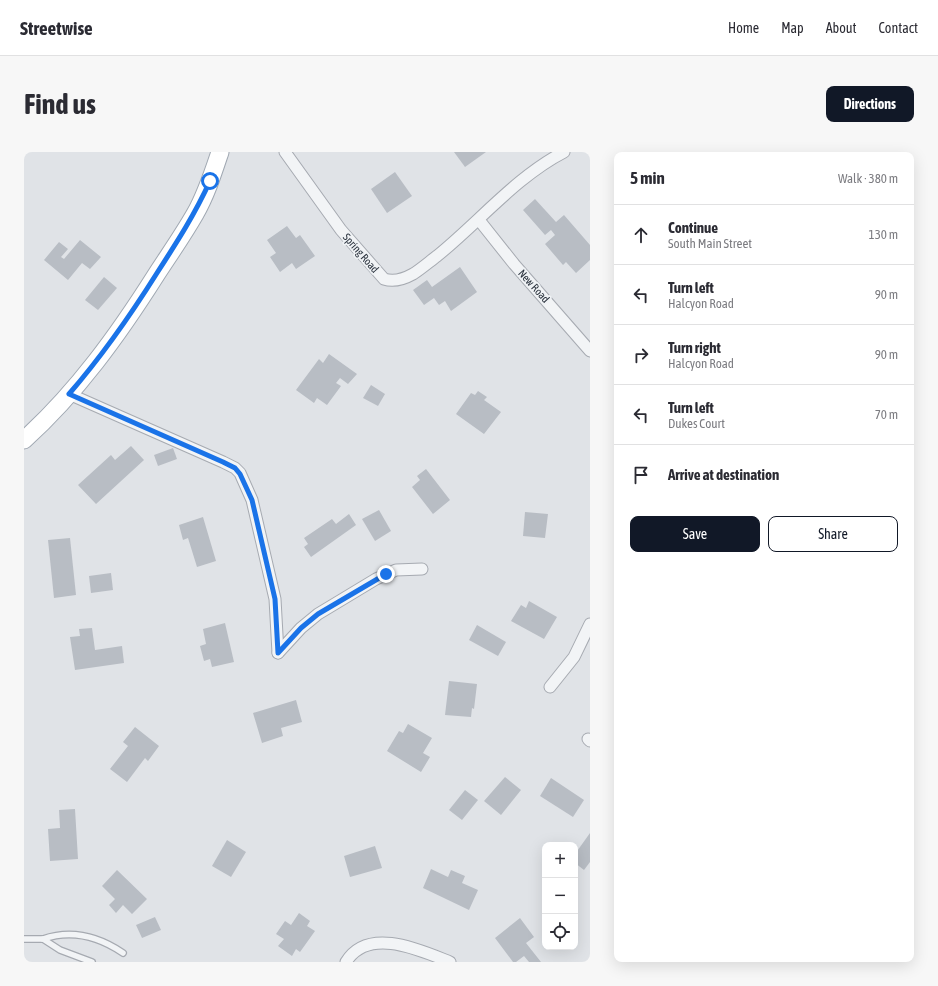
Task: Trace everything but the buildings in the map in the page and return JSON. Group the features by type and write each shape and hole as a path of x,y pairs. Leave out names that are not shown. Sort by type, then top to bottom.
{"main road":[{"path":"24,440 69,394 97,362 122,328 196,213 210,181 220,152"}],"street":[{"name":"Spring Road","path":"285,152 341,230 384,279 397,280 412,275 479,220 531,174 552,158 564,152"},
{"name":"New Road","path":"479,220 514,264 590,351"},
{"path":"69,394 223,462 235,468 240,474 252,500 275,599 278,653 301,628 318,614 376,579 396,570 422,569"},
{"path":"550,687 574,657 590,624"},
{"path":"346,962 354,952 364,946 377,943 391,943 450,962"}],"lane":[{"path":"24,939 43,940 55,935 70,934 107,942 123,952"},
{"path":"43,940 60,950 92,962"}],"route":[{"path":"210,181 196,213 122,328 97,362 69,394 163,435 210,458 223,462 235,468 240,474 248,488 252,500 275,599 278,653 301,628 318,614 386,574"}]}
